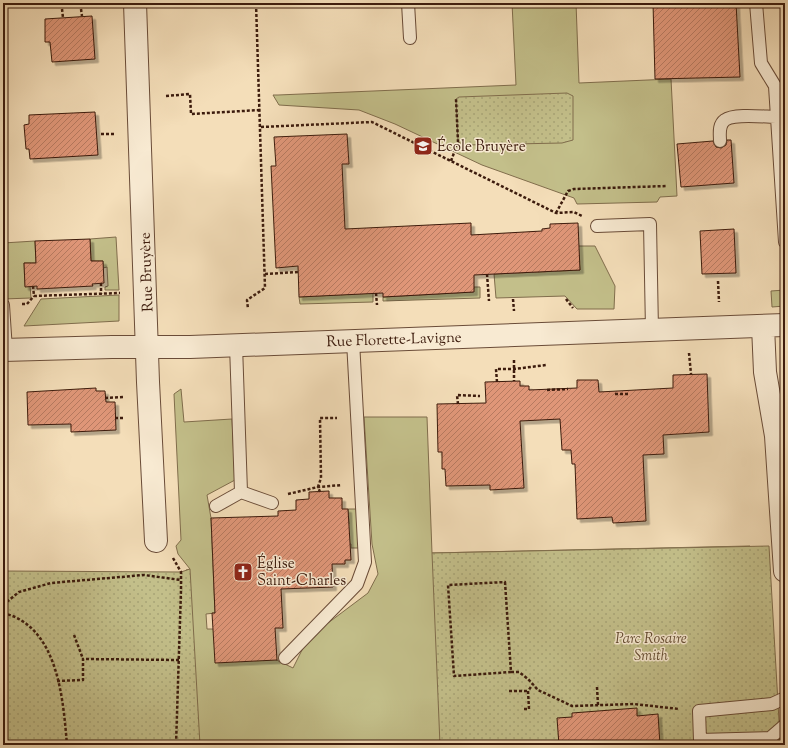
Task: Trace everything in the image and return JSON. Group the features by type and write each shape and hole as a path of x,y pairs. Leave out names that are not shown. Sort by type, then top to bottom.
{"street":[{"name":"Rue Bruyère","path":"135,3 148,347 164,547"},
{"name":"Rue Florette-Lavigne","path":"5,350 112,346 148,347 236,345 785,325"},
{"path":"763,326 765,372 776,436 785,571"}],"lane":[{"path":"408,3 410,38"},
{"path":"756,3 761,63 775,86 785,242"},
{"path":"720,141 720,127 725,120 732,117 778,117"},
{"path":"597,226 650,224 652,330"},
{"path":"4,305 5,350"},
{"path":"285,658 357,584 365,562 353,341"},
{"path":"236,345 241,492"},
{"path":"216,506 241,492 276,500"},
{"path":"785,698 772,704 699,711 700,740 770,738 785,726"}],"path":[{"path":"162,6 256,4 265,288 247,300 248,309"},
{"path":"62,9 63,18"},
{"path":"81,9 82,16"},
{"path":"166,96 190,94 192,114 260,110"},
{"path":"451,161 458,142 456,99"},
{"path":"261,127 372,122 556,213 578,212 597,226"},
{"path":"101,134 115,134"},
{"path":"556,213 568,191 574,189 667,186"},
{"path":"265,274 298,272"},
{"path":"487,274 489,300"},
{"path":"100,283 101,294"},
{"path":"33,286 34,296 122,293"},
{"path":"376,293 377,305"},
{"path":"497,382 496,369 514,369 546,365"},
{"path":"547,390 568,389"},
{"path":"615,394 628,394"},
{"path":"458,404 457,395 480,396"},
{"path":"320,418 321,478 318,487 320,492"},
{"path":"276,500 318,487 360,485"},
{"path":"164,547 181,572 176,745"},
{"path":"3,605 19,592 51,583 144,575 181,580"},
{"path":"511,672 505,582 448,585 454,676 504,671 511,672 519,672 538,690 572,706 634,704 661,708"},
{"path":"3,613 10,614 31,627 40,638 54,664 68,745"},
{"path":"58,681 83,680 83,659 74,635"},
{"path":"83,659 179,660"},
{"path":"524,709 529,709 528,691 533,684"},
{"path":"597,687 598,705"},
{"path":"509,691 528,691"},
{"path":"608,705 609,710"}],"green space":[{"path":"512,3 576,3 579,83 671,79 677,196 660,197 657,202 577,204 574,198 482,165 395,124 359,110 279,105 273,95 516,85"},
{"path":"567,93 573,96 573,140 562,143 465,145 458,142 456,99 459,97"},
{"path":"116,237 119,290 105,290 105,287 108,286 107,267 103,268 103,261 91,261 90,239"},
{"path":"35,241 36,263 24,263 25,286 30,286 31,298 3,299 3,243"},
{"path":"578,246 595,246 615,286 614,309 577,309 565,296 496,298 494,274 580,270"},
{"path":"474,287 480,287 480,298 383,301 383,297 473,292"},
{"path":"785,290 785,306 772,307 771,291"},
{"path":"373,293 373,302 300,304 299,297"},
{"path":"119,295 119,321 24,326 41,299"},
{"path":"181,389 184,422 232,419 235,480 207,495 211,518 215,613 206,614 207,629 213,629 293,668 304,646 320,629 368,593 378,574 372,544 364,417 427,417 432,553 750,546 754,698 559,745 181,745 186,570 190,569 178,554 176,546 181,540 174,394"},
{"path":"348,509 357,509 359,548 351,548 351,544 344,545 343,524 349,524"},
{"name":"Parc Rosaire Smith","path":"769,546 779,721 784,745 440,745 432,553"},
{"path":"190,569 200,745 3,745 3,571 181,572"}],"building":[{"path":"653,3 736,3 740,77 655,79"},
{"path":"92,16 95,59 52,62 50,42 45,42 45,19"},
{"path":"95,112 98,155 30,159 29,149 26,149 24,125 29,124 29,115"},
{"path":"347,134 349,164 342,164 345,229 471,223 471,235 542,231 542,229 550,228 550,224 578,223 580,270 474,275 474,292 383,297 383,293 299,297 298,266 276,268 271,166 276,166 274,137"},
{"path":"727,140 731,140 734,183 681,187 677,144 713,141 716,147 721,148 726,145"},
{"path":"734,229 736,273 702,274 700,231"},
{"path":"90,239 91,261 103,261 104,283 92,284 93,286 37,289 37,286 25,287 24,263 36,263 35,241"},
{"path":"707,374 709,432 663,435 664,454 643,455 646,521 613,523 612,517 577,519 575,464 572,464 571,450 562,450 560,419 520,421 524,488 490,490 490,485 446,486 445,469 442,469 442,452 438,452 437,404 486,403 485,382 520,381 520,386 529,386 529,390 577,388 577,380 598,380 599,392 673,388 673,375"},
{"path":"96,388 96,391 105,391 106,402 115,402 116,430 71,432 71,424 28,425 27,392"},
{"name":"Église Saint-Charles","path":"329,491 329,498 342,498 342,509 348,509 351,560 345,560 345,564 332,564 333,587 281,589 283,628 275,628 277,660 215,663 212,613 215,613 211,518 278,516 278,511 296,510 296,500 309,499 309,492"},
{"path":"637,708 637,716 658,714 660,745 559,745 557,718 572,717 572,713"}],"place":[{"name":"École Bruyère","path":"423,146"},
{"name":"Église Saint-Charles","path":"243,572"}]}
